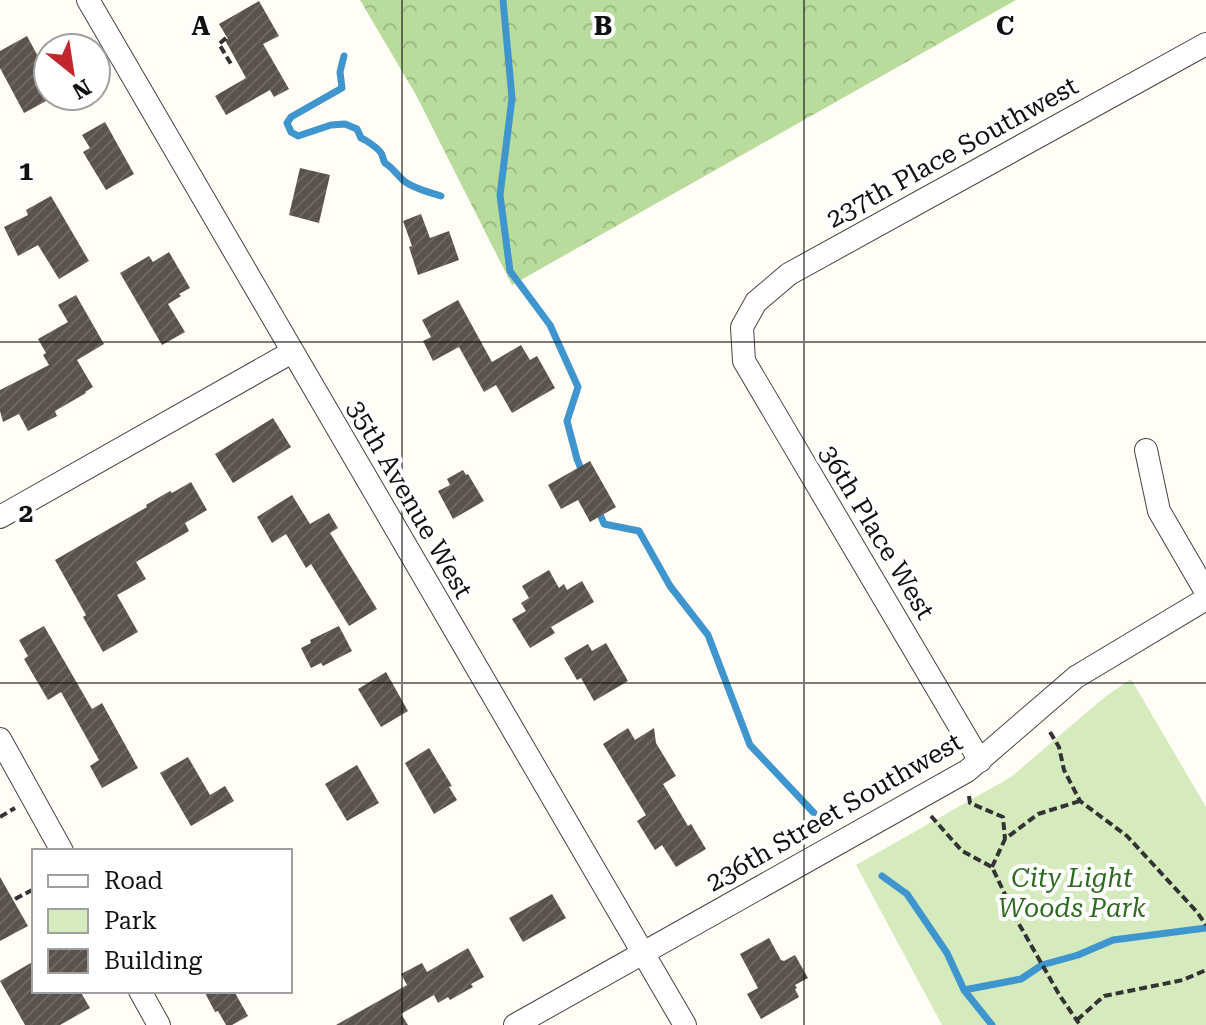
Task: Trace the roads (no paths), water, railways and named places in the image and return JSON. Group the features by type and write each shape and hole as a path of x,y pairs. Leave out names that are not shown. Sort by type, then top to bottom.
{"street":[{"name":"35th Avenue West","path":"88,0 685,1025"},
{"name":"237th Place Southwest","path":"742,327 756,302 789,274 1206,44"},
{"name":"36th Place West","path":"742,327 744,361 974,766"},
{"path":"2,510 292,352"},
{"path":"1146,450 1159,511 1206,592"},
{"name":"236th Street Southwest","path":"515,1025 974,766 1076,677 1206,599"},
{"path":"0,739 61,849"},
{"path":"141,993 159,1025"}],"waterway":[{"path":"503,0 512,98 500,195 510,271 550,325 578,387 567,421 583,474"},
{"path":"344,56 340,72 342,88 291,117 287,123 291,132 298,136 331,125 345,124 357,129 361,138 378,149 385,163 404,181 441,196"},
{"path":"597,507 604,524 639,531 670,586 708,635 750,745 814,813"},
{"path":"882,876 907,894 947,953 964,990 992,1025"},
{"path":"964,990 1021,979 1042,965 1078,955 1113,940 1206,928"}],"park label":[{"name":"City Light Woods Park","path":"1072,893"}]}
